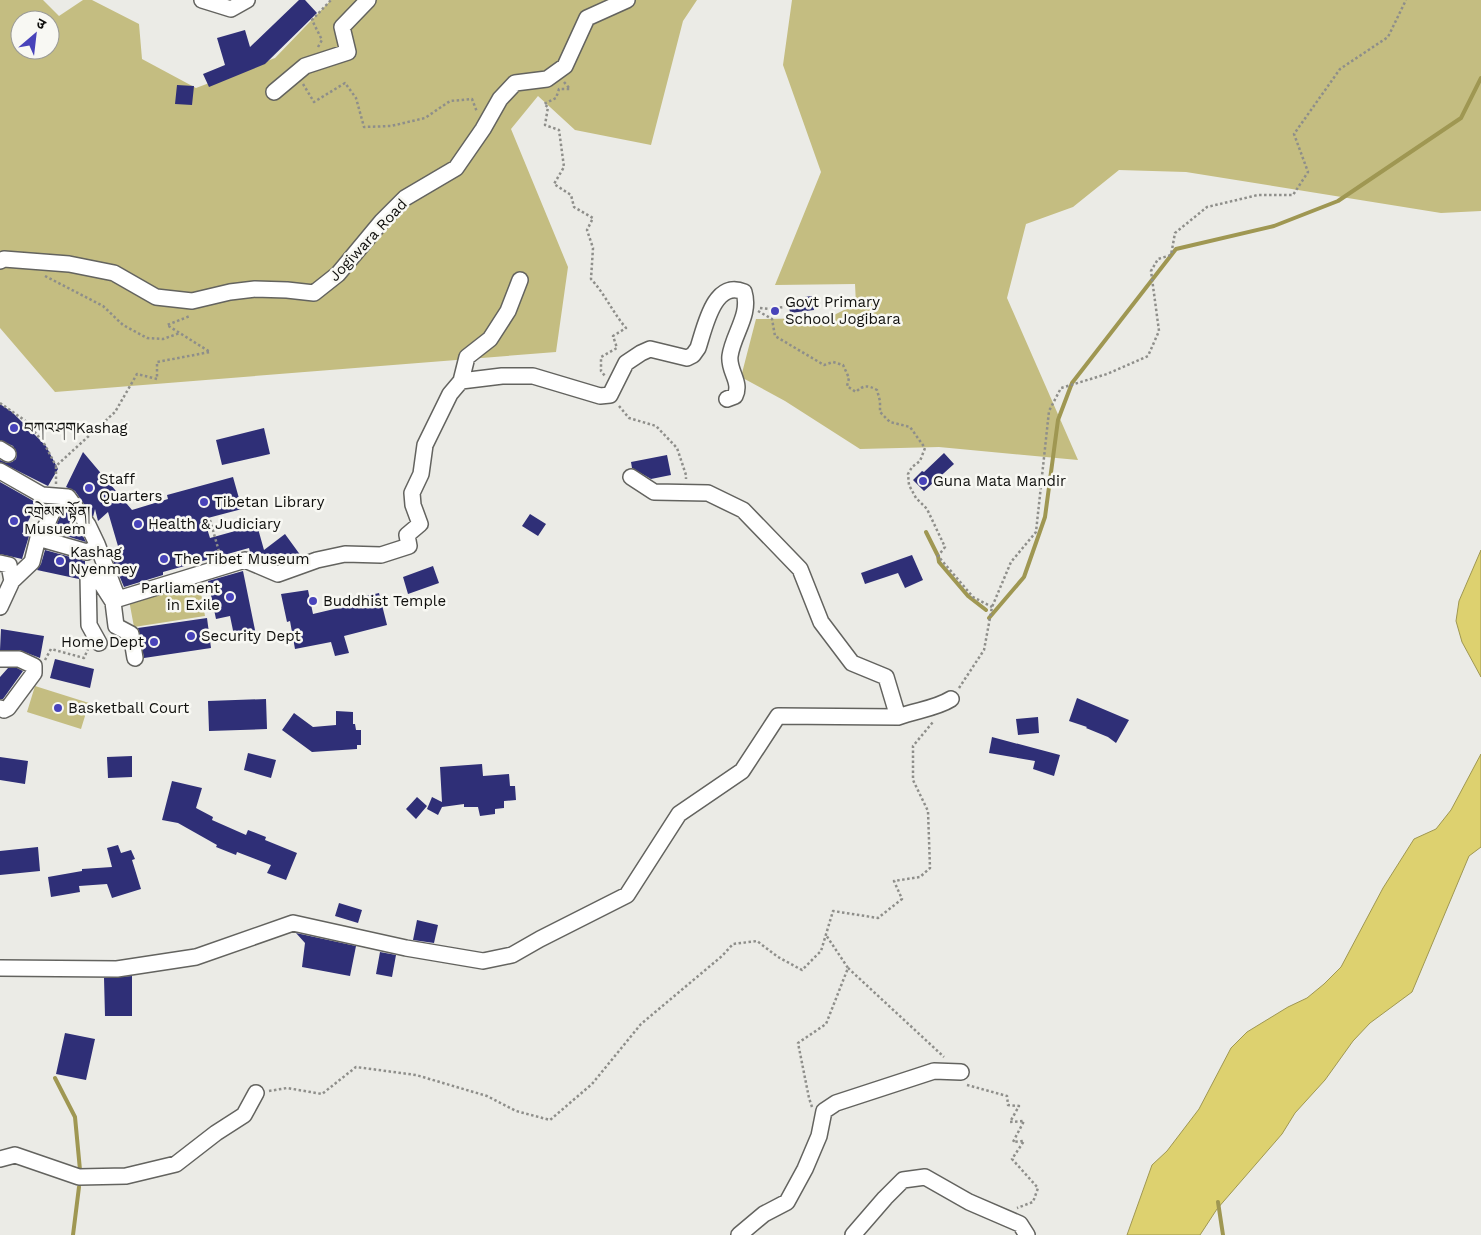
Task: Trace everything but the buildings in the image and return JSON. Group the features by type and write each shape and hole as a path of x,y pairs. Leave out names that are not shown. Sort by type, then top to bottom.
{"street":[{"path":"202,0 231,8 247,0"},
{"path":"274,92 305,66 348,52 342,27 368,0"},
{"path":"548,79 565,66 587,18 627,0"},
{"name":"Jogiwara Road","path":"0,261 4,259 69,264 114,273 156,297 192,301 230,292 255,289 314,293 338,274 382,221 405,198 456,168 483,129 500,99 515,83 548,79"},
{"path":"2,475 42,495 68,497 88,526 97,544 118,599 244,560 278,574 317,560 345,554 381,555 409,546 408,535 420,524 413,505 412,493 421,474 425,446 450,394 461,381 467,357 490,340 508,311 520,280"},
{"path":"461,381 502,376 532,376 600,396 610,395 626,363 641,353 650,349 687,358 693,355 698,348 714,303 720,295 735,288 744,292 746,306 730,357 732,373 738,384 738,391 735,396 727,399"},
{"path":"632,476 654,492 708,493 743,510 800,569 821,622 852,663 886,677 898,717"},
{"path":"0,607 12,581 32,562 38,538 47,524 59,497"},
{"path":"38,538 87,552 91,550"},
{"path":"0,562 9,565 12,581"},
{"path":"99,644 89,625 92,576 113,602 116,626 131,634 135,658"},
{"path":"0,659 19,659 34,666 34,673 8,708 4,710 0,708"},
{"path":"0,968 117,969 179,960 196,957 293,923 406,948 483,961 512,955 627,896 679,814 742,771 778,716 898,717 941,705 951,699"},
{"path":"739,1235 764,1214 787,1202 819,1136 824,1111 836,1103 934,1071 961,1072"},
{"path":"0,1159 15,1155 79,1178 126,1176 176,1164 216,1133 244,1115 256,1093"},
{"path":"853,1235 903,1180 925,1177 969,1202 1020,1224 1027,1235"}],"path":[{"path":"331,0 312,20 322,40 300,80 314,102 345,83 356,98 364,127 391,126 425,118 450,101 472,99 483,129"},
{"path":"951,699 984,650 992,607 1011,562 1036,532 1049,411 1061,388 1107,374 1148,356 1159,331 1152,271 1158,259 1171,255 1175,233 1207,207 1258,195 1293,196 1308,172 1294,134 1340,69 1388,37 1406,0"},
{"path":"548,79 564,75 564,84 570,89 559,89 556,98 544,104 548,107 546,125 559,130 564,167 554,184 571,194 574,206 593,218 587,230 593,248 591,279 602,291 626,328 614,336 617,348 601,357 600,371 611,382 610,395 629,418 656,426 677,448 686,475 685,493"},
{"path":"44,276 104,306 123,325 147,338 163,339 180,333"},
{"path":"746,306 772,318 775,336 786,343 824,365 833,362 843,365 849,378 847,386 856,392 862,386 870,386 877,390 880,412 890,422 910,427 925,448 920,460 912,467 908,474 910,485 916,498 927,509 945,547 938,556 973,596 992,607"},
{"path":"746,306 769,309 784,307"},
{"path":"56,466 115,412 137,374 157,379 157,362 210,352 167,325 193,315"},
{"path":"0,404 27,422 45,445 56,466 55,482 59,497"},
{"path":"210,520 223,566"},
{"path":"34,673 40,668 51,649 84,658 86,649 93,647 96,643 99,644"},
{"path":"256,1093 287,1088 322,1094 356,1067 416,1075 487,1096 516,1111 550,1120 592,1084 640,1024 722,956 733,944 757,941 778,957 802,970 821,951 833,911 878,918 902,899 894,882 920,877 930,868 928,811 913,780 913,746 935,719"},
{"path":"826,935 848,968 961,1072 964,1084 1007,1096 1008,1105 1019,1106 1010,1122 1024,1121 1013,1142 1024,1141 1012,1159 1038,1188 1033,1202 1017,1208"},
{"path":"821,1127 809,1098 798,1042 826,1024 848,968"}],"shaded area":[{"path":"0,0 43,0 53,10 10,10 10,60 60,60 60,15 83,0 92,0 139,24 142,59 196,88 275,58 331,0 697,0 683,21 651,145 575,130 538,96 511,129 568,267 556,352 55,392 0,328"},
{"path":"792,0 1481,0 1481,211 1441,213 1186,172 1119,170 1073,207 1026,224 1007,298 1078,460 939,447 860,449 785,401 741,377 756,319 828,318 856,304 855,284 775,285 821,172 783,65"},
{"path":"1481,550 1481,677 1462,642 1456,621 1459,601"},
{"path":"199,582 205,616 134,627 129,600"},
{"name":"Basketball Court","path":"35,686 89,703 81,729 27,712"},
{"path":"1481,754 1481,847 1469,856 1412,992 1370,1023 1353,1041 1325,1080 1295,1113 1282,1134 1217,1209 1200,1235 1127,1235 1152,1165 1167,1151 1199,1109 1231,1048 1247,1032 1288,1007 1307,998 1341,967 1383,888 1414,839 1436,829 1451,810"}],"waterway":[{"path":"989,618 1024,577 1045,517 1058,420 1072,383 1176,249 1274,226 1338,201 1461,118 1481,78"},
{"path":"926,532 939,562 968,596 986,610"},
{"path":"55,1078 75,1117 80,1170"},
{"path":"73,1235 79,1187"},
{"path":"1218,1202 1223,1235"}],"place":[{"name":"Govt Primary School Jogibara","path":"775,311"},
{"name":"བཀའ་ཤགKashag","path":"14,428"},
{"name":"Guna Mata Mandir","path":"923,481"},
{"name":"Staff Quarters","path":"89,488"},
{"name":"Tibetan Library","path":"204,502"},
{"name":"འགྲེམས་སྟོན། Musuem","path":"14,521"},
{"name":"Health & Judiciary","path":"138,524"},
{"name":"The Tibet Museum","path":"164,559"},
{"name":"Kashag Nyenmey","path":"60,561"},
{"name":"Parliament in Exile","path":"230,597"},
{"name":"Buddhist Temple","path":"313,601"},
{"name":"Security Dept","path":"191,636"},
{"name":"Home Dept","path":"154,642"},
{"name":"Basketball Court","path":"58,708"}]}
